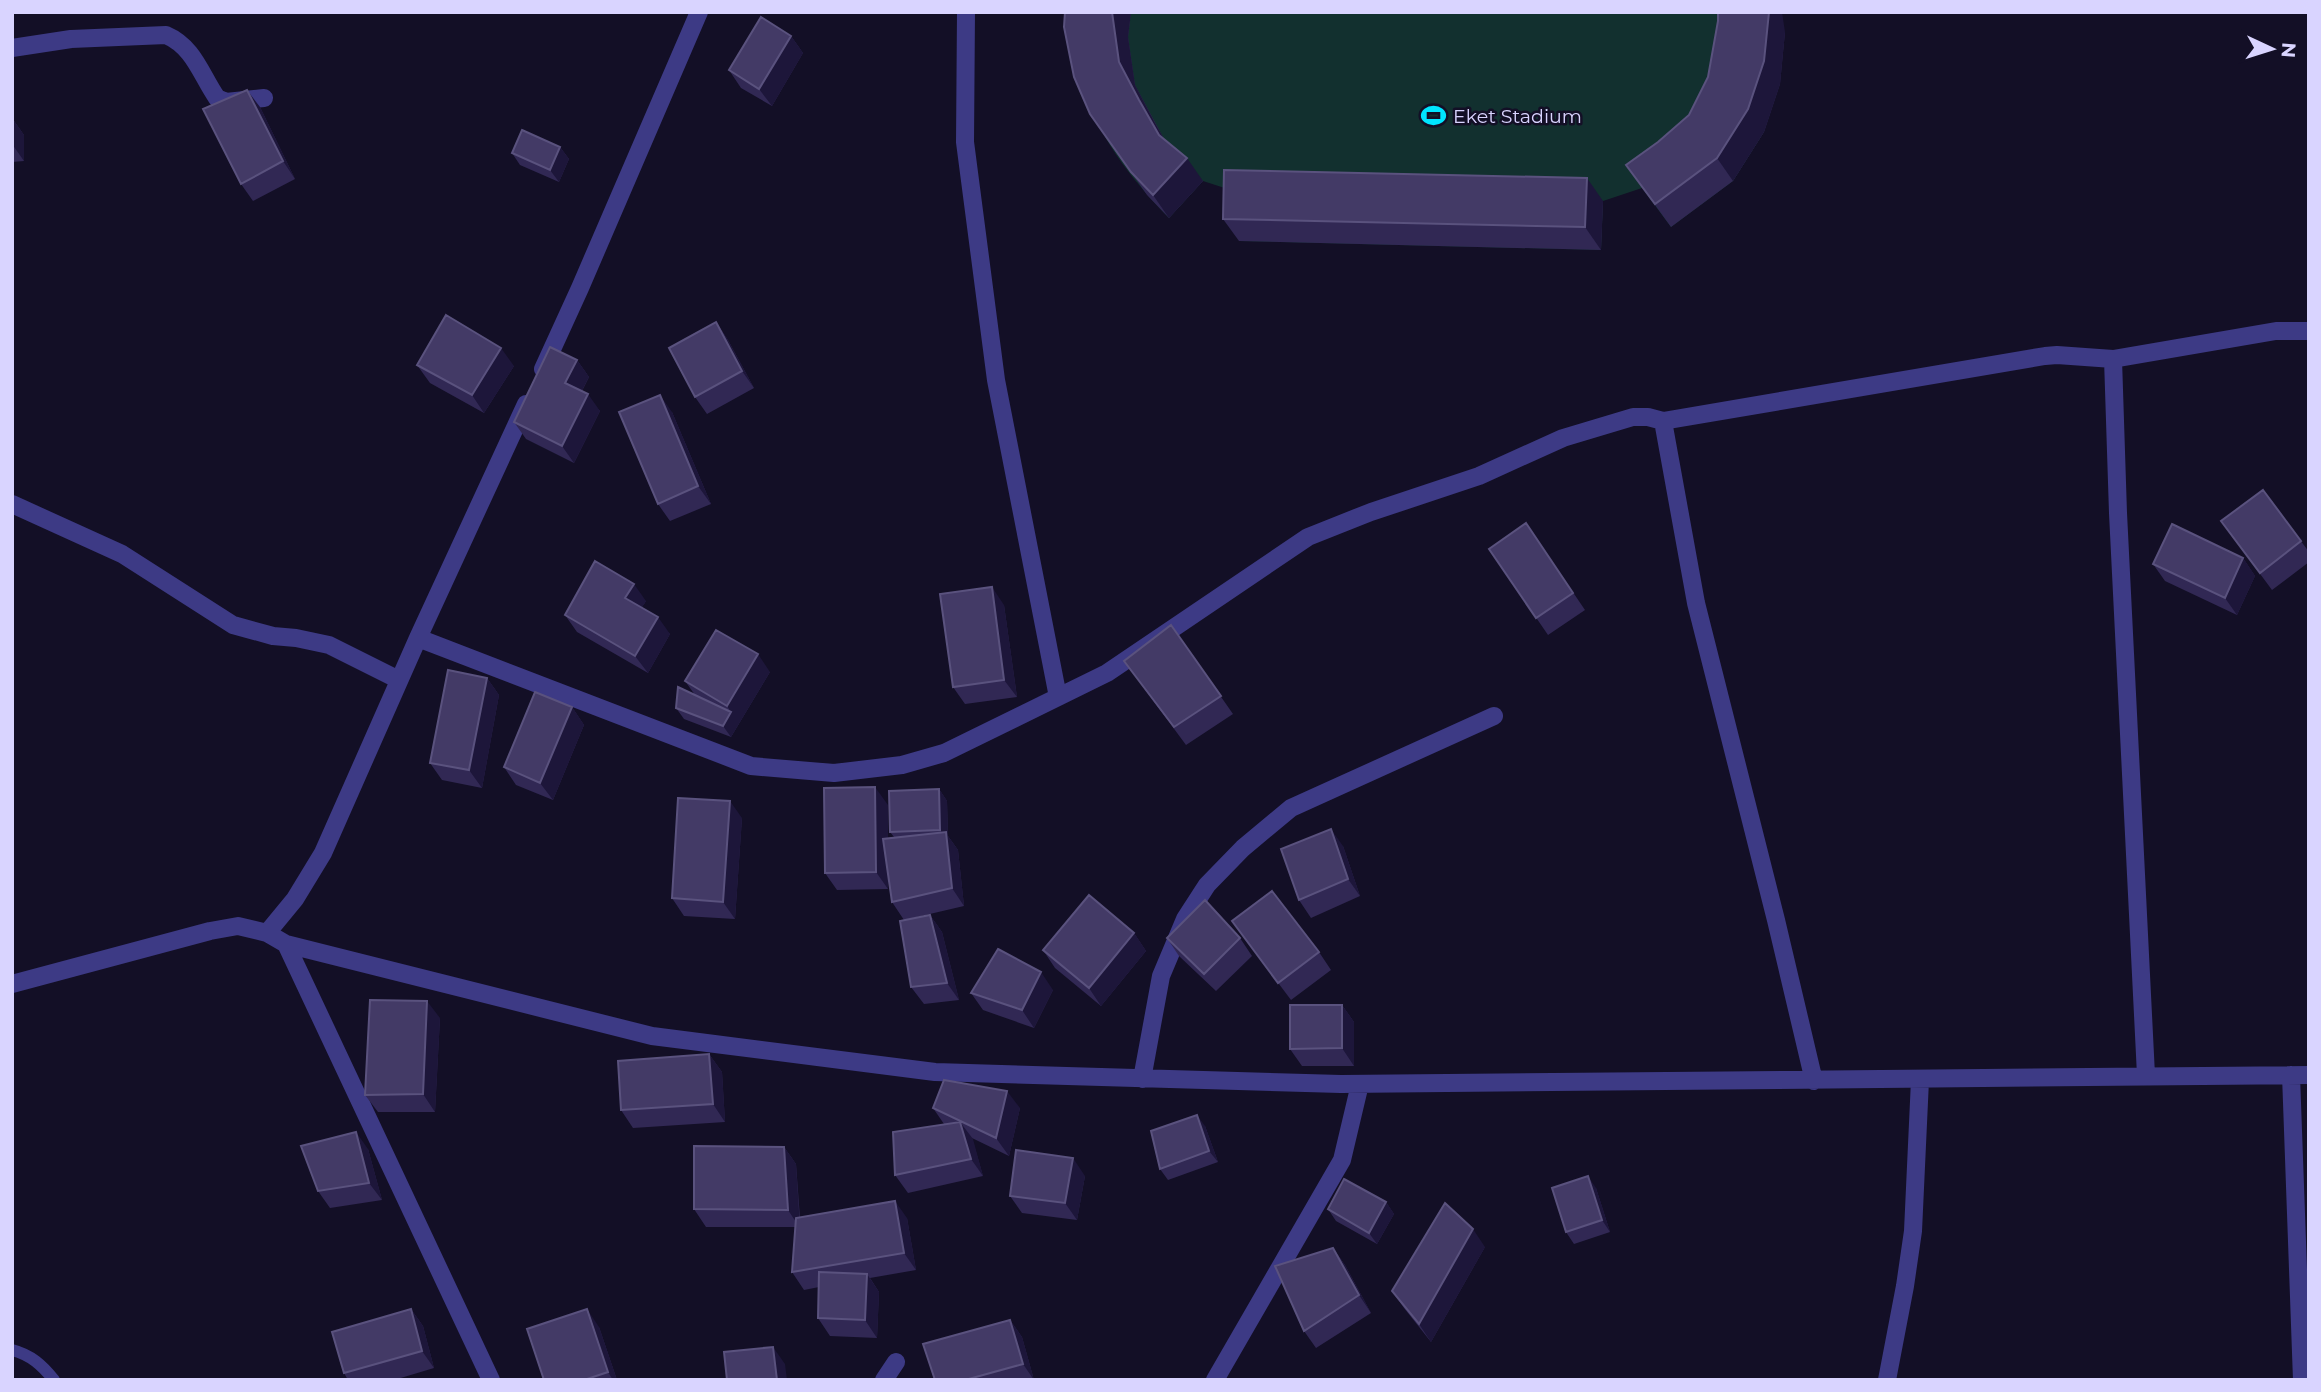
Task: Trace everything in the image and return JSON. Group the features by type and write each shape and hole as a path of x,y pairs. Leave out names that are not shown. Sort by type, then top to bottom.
{"street":[{"path":"267,933 295,899 323,853 418,638 580,288 699,12"},
{"path":"967,12 965,142 996,380 1058,697"},
{"path":"12,48 71,39 166,35 186,47 217,98 226,102 264,98"},
{"path":"418,638 751,766 834,773 902,765 944,753 1107,673 1308,537 1371,512 1479,476 1563,438 1633,417 1648,416 1663,421 2045,356 2113,359 2276,331 2309,331"},
{"path":"2113,359 2118,513 2147,1075"},
{"path":"1663,421 1696,603 1770,894 1814,1081"},
{"path":"12,504 114,549 233,625 273,636 329,645 399,680"},
{"path":"1142,1079 1161,976 1180,930 1207,885 1242,848 1291,808 1494,716"},
{"path":"12,984 210,931 238,926 267,933 286,944 652,1036 934,1073 1360,1084 2300,1075 2302,1380"},
{"path":"286,944 491,1380"},
{"path":"1887,1380 1913,1231 1920,1080"},
{"path":"1215,1380 1342,1160 1360,1084"},
{"path":"884,1380 896,1362"}],"lane":[{"path":"12,1350 41,1364 54,1380"}],"green space":[{"name":"Eket Stadium","path":"1082,12 1782,12 1764,132 1733,181 1671,227 1642,188 1603,201 1601,250 1239,241 1240,193 1203,181 1169,218 1111,147 1095,114 1088,87"}],"building":[{"path":"1065,12 1112,12 1119,62 1159,135 1187,158 1153,195 1131,172 1090,114 1074,77 1064,27"},
{"path":"1718,12 1769,12 1764,61 1748,109 1717,158 1655,204 1626,165 1689,115 1708,77"},
{"path":"761,17 791,36 759,89 729,70"},
{"path":"247,90 283,161 241,184 203,109"},
{"path":"522,130 560,147 550,170 512,153"},
{"path":"1224,170 1587,178 1585,227 1223,219"},
{"path":"446,315 501,348 472,395 417,365"},
{"path":"716,322 742,371 695,397 669,348"},
{"path":"550,347 577,360 565,383 588,394 562,446 514,422"},
{"path":"660,395 698,486 658,504 619,412"},
{"path":"2263,490 2301,541 2260,573 2221,521"},
{"path":"1526,523 1573,593 1536,618 1489,549"},
{"path":"2172,524 2243,558 2225,598 2153,564"},
{"path":"595,561 634,584 625,598 658,617 635,656 565,615"},
{"path":"992,587 1004,680 953,687 940,594"},
{"path":"1171,625 1221,696 1174,727 1124,661"},
{"path":"716,630 758,654 727,706 685,681"},
{"path":"448,670 487,678 469,770 430,763"},
{"path":"678,687 731,712 723,726 676,708"},
{"path":"535,692 572,707 540,783 504,767"},
{"path":"875,787 876,872 825,873 824,788"},
{"path":"939,789 940,830 890,832 889,791"},
{"path":"678,798 730,801 723,902 672,898"},
{"path":"1331,829 1348,879 1299,900 1281,849"},
{"path":"946,832 952,888 892,902 883,839"},
{"path":"1272,891 1319,952 1278,983 1232,921"},
{"path":"1089,895 1134,933 1089,988 1043,950"},
{"path":"1205,900 1240,938 1204,974 1167,938"},
{"path":"930,915 947,983 911,987 900,921"},
{"path":"998,949 1041,972 1022,1010 971,993"},
{"path":"370,1000 427,1001 423,1094 365,1095"},
{"path":"1290,1005 1342,1005 1342,1048 1290,1049"},
{"path":"709,1054 713,1104 621,1110 618,1061"},
{"path":"944,1080 1007,1091 996,1138 933,1108"},
{"path":"1197,1115 1209,1151 1160,1169 1151,1131"},
{"path":"960,1122 971,1159 895,1175 893,1132"},
{"path":"356,1132 369,1183 318,1191 301,1146"},
{"path":"694,1146 784,1147 788,1210 694,1209"},
{"path":"1016,1150 1073,1158 1065,1203 1010,1196"},
{"path":"1588,1176 1602,1220 1566,1232 1552,1188"},
{"path":"1344,1179 1386,1202 1369,1233 1328,1209"},
{"path":"895,1201 904,1253 792,1272 796,1218"},
{"path":"1445,1203 1473,1229 1419,1324 1392,1291"},
{"path":"1333,1248 1359,1295 1304,1331 1275,1266"},
{"path":"819,1272 867,1274 865,1320 818,1318"},
{"path":"411,1309 422,1351 344,1373 332,1332"},
{"path":"587,1309 608,1372 584,1380 544,1380 527,1329"},
{"path":"1010,1320 1023,1364 965,1380 935,1380 923,1344"},
{"path":"773,1347 777,1380 727,1380 724,1352"}],"place":[{"name":"Eket Stadium","path":"1433,116"}]}
